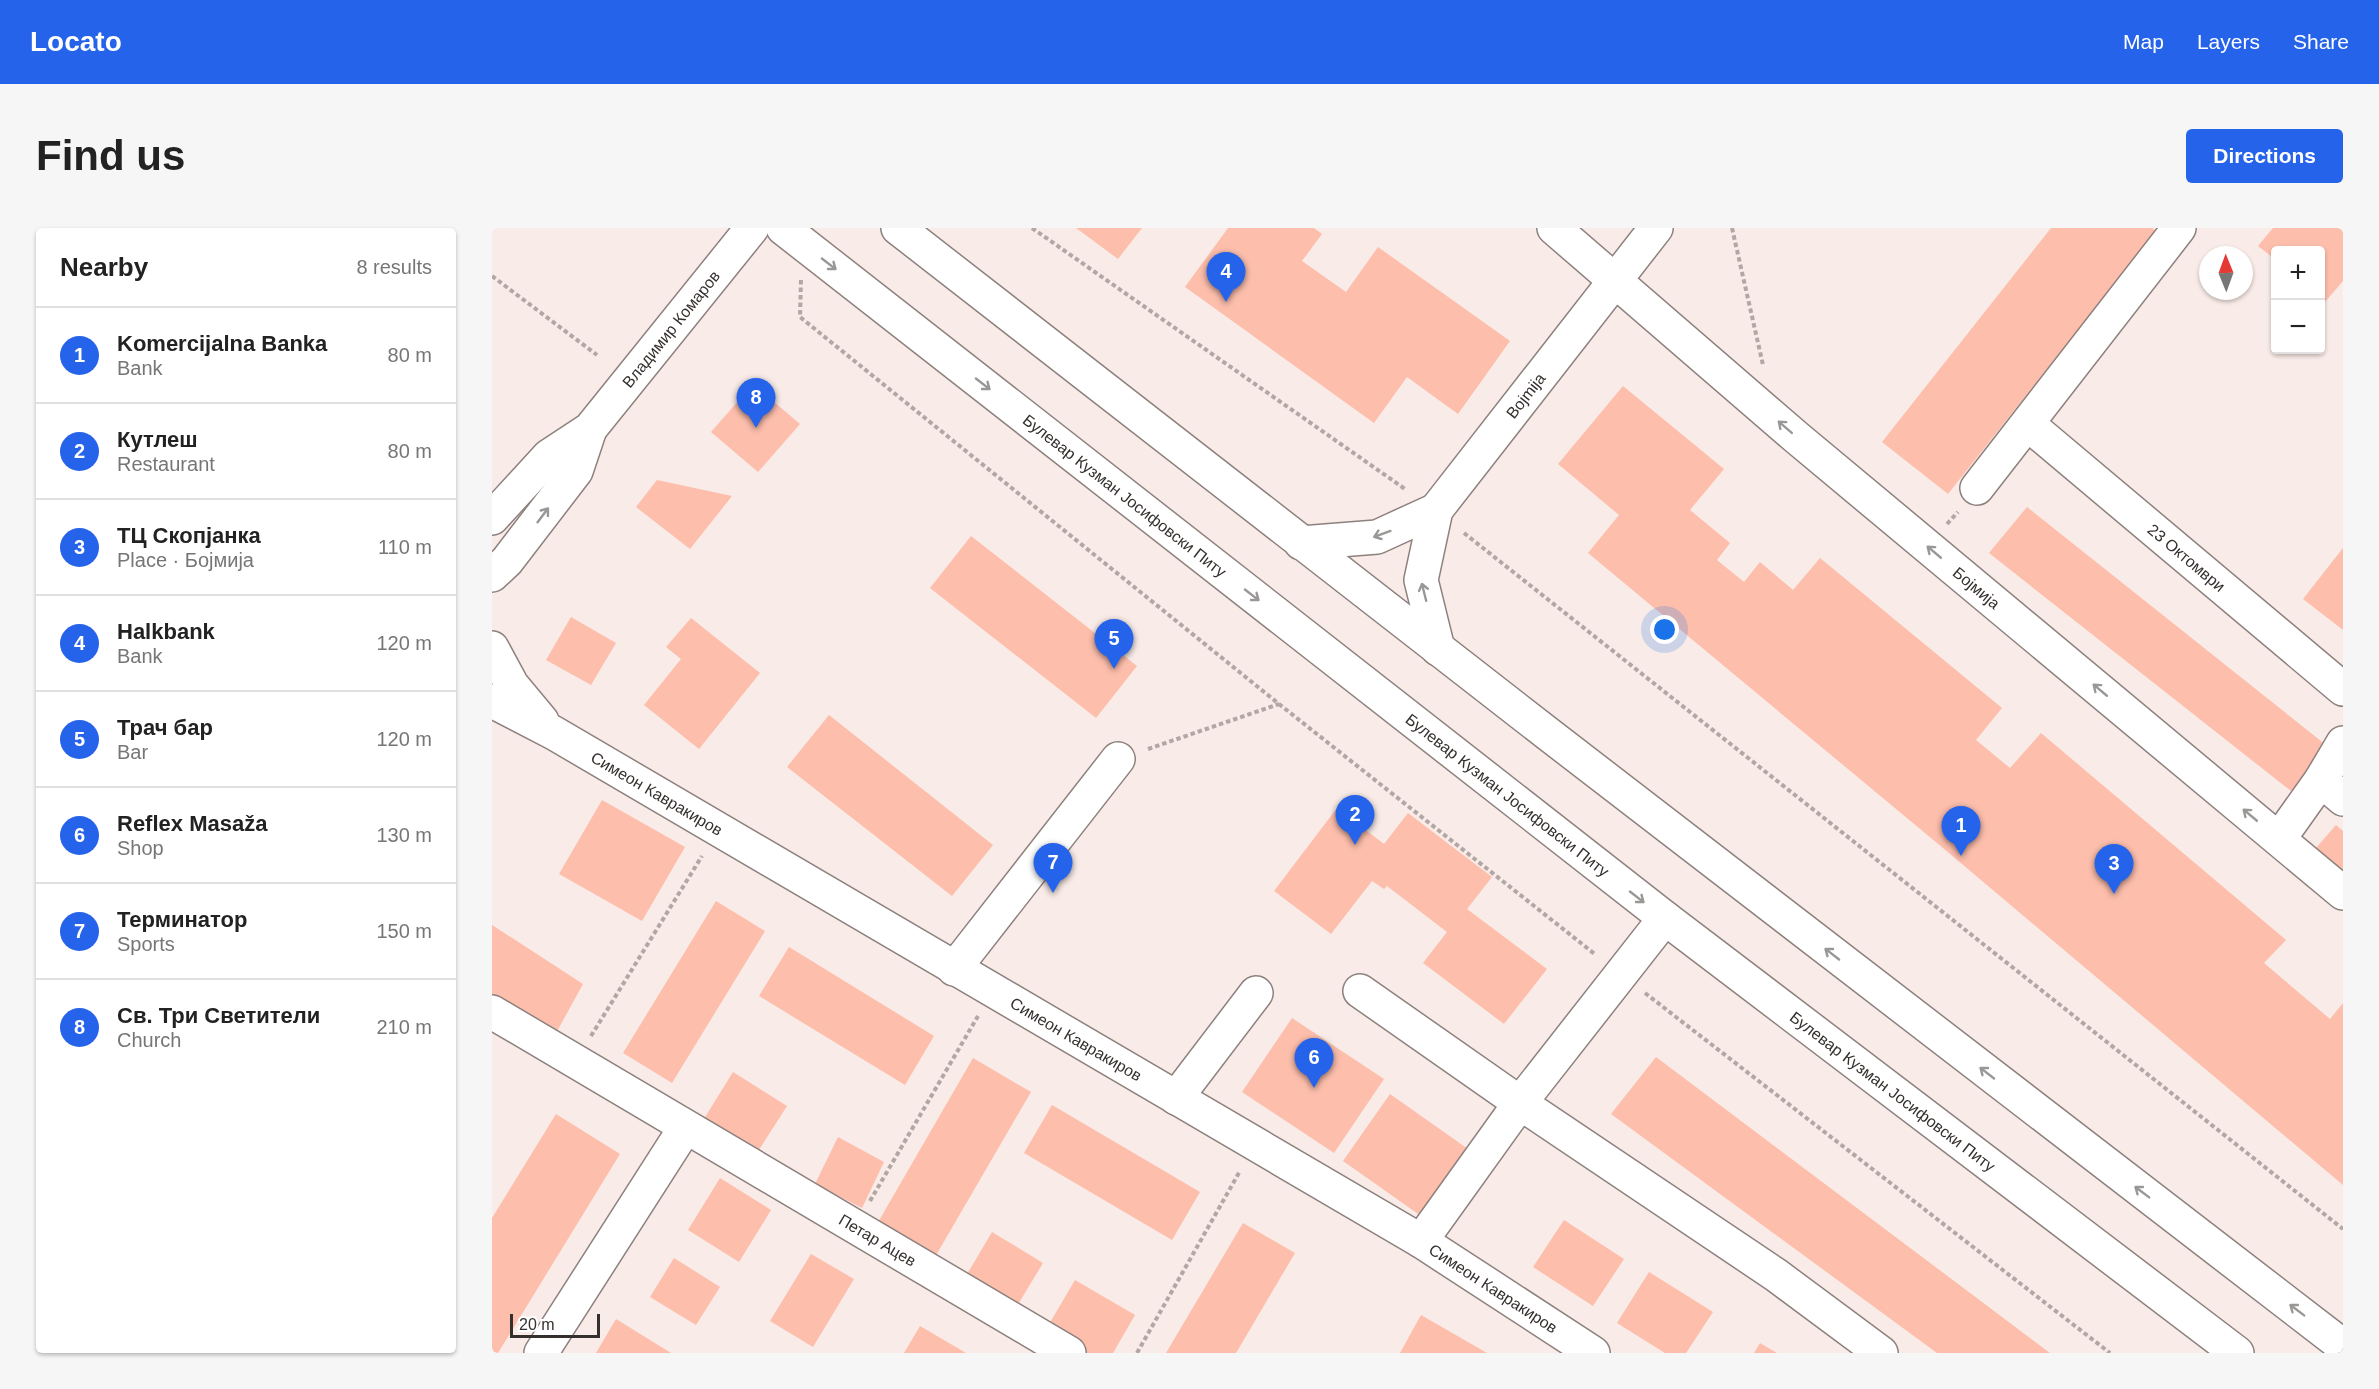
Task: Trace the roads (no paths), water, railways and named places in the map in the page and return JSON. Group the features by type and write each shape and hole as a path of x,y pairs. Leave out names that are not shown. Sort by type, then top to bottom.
{"street":[{"name":"Владимир Комаров","path":"492,518 549,456 590,429 752,228"},
{"name":"Булевар Кузман Јосифовски Питу","path":"783,228 1665,918 2237,1353"},
{"path":"898,228 1438,649 2343,1346"},
{"name":"Бојмија","path":"1554,228 1775,419 2343,893"},
{"path":"1614,280 1656,228"},
{"path":"1977,488 2029,425 2179,228"},
{"name":"Bojmija","path":"1436,510 1614,280"},
{"name":"23 Октомври","path":"2029,425 2343,689"},
{"name":"Владимир Комаров","path":"492,591 500,568 576,471 590,429"},
{"path":"1301,543 1377,537 1436,510"},
{"path":"1436,510 1421,580 1438,649"},
{"name":"Симеон Кавракиров","path":"492,648 512,685 554,734"},
{"name":"Симеон Кавракиров","path":"492,701 554,734 1421,1241 1593,1353"},
{"path":"2279,839 2332,790 2343,743"},
{"path":"954,969 1118,759"},
{"path":"1421,1241 1520,1103 1665,918"},
{"path":"1360,991 1520,1103 1776,1275 1881,1353"},
{"path":"1176,1098 1256,993"},
{"name":"Петар Ацев","path":"492,1012 855,1228 1023,1341 1069,1353"},
{"path":"541,1353 685,1128"}],"place":[{"name":"Halkbank","path":"1226,302"},
{"name":"Св. Три Светители","path":"756,428"},
{"name":"Трач бар","path":"1114,669"},
{"name":"Кутлеш","path":"1355,845"},
{"name":"Komercijalna Banka","path":"1961,856"},
{"name":"Терминатор","path":"1053,893"},
{"name":"ТЦ Скопјанка","path":"2114,894"},
{"name":"Reflex Masaža","path":"1314,1088"}]}
